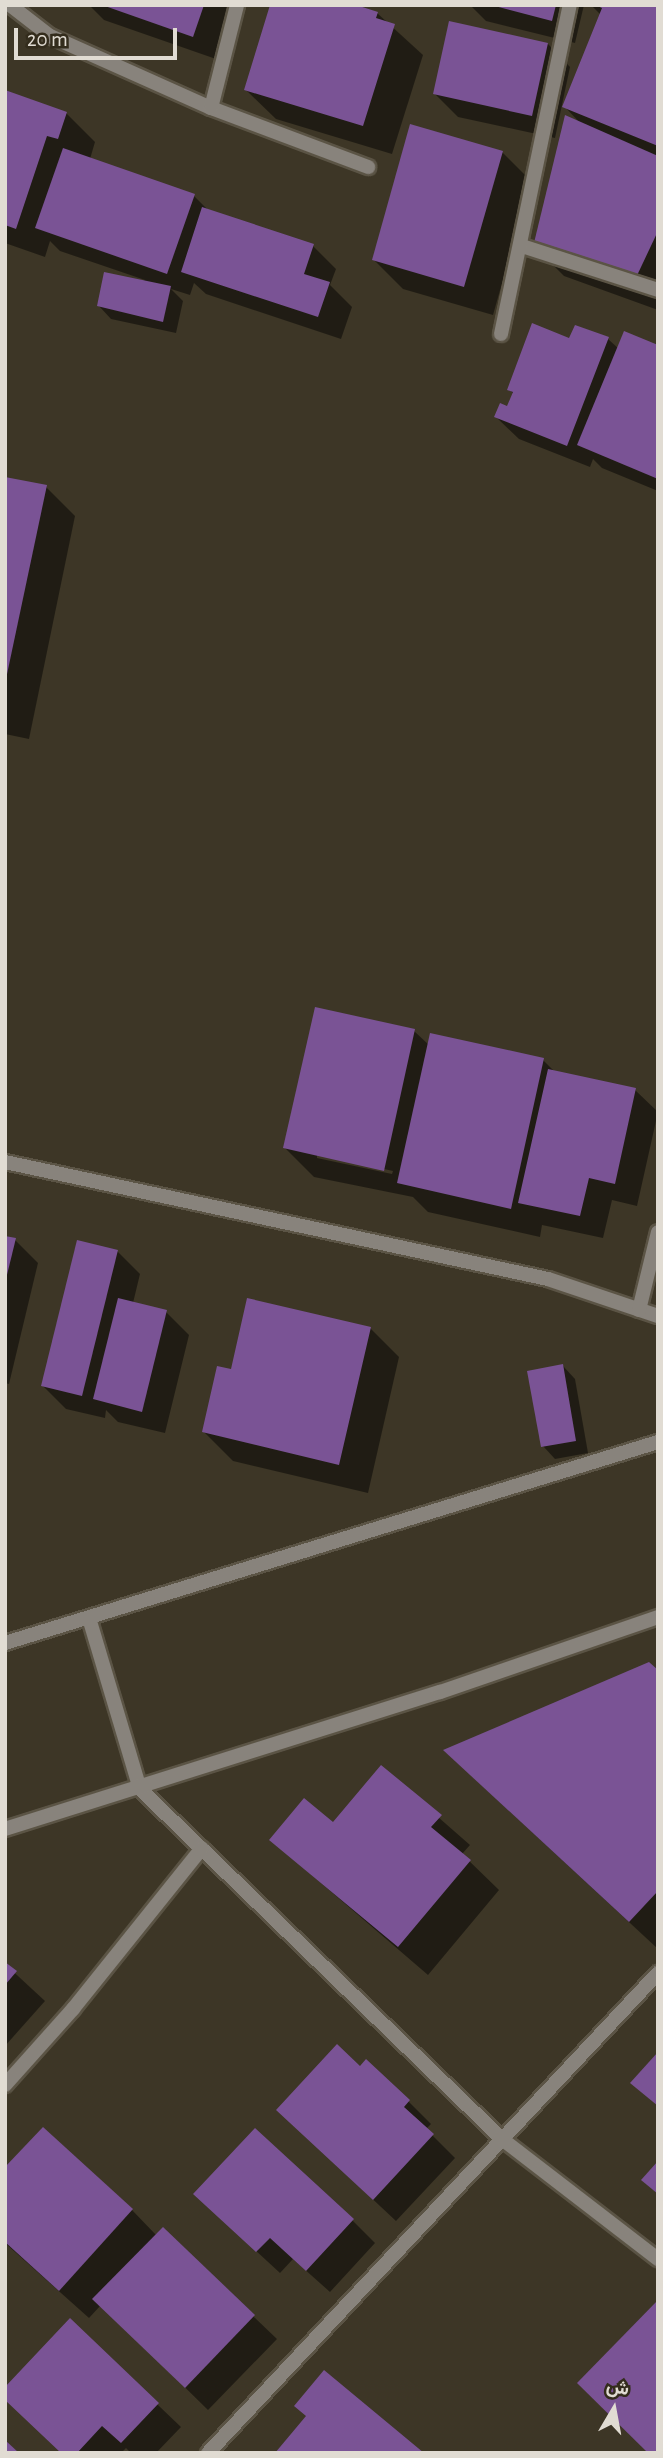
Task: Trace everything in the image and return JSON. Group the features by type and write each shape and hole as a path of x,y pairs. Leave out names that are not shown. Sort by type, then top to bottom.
{"street":[{"path":"10,5 50,36 211,108 368,167"},
{"path":"211,108 237,5"},
{"path":"501,334 522,246 569,5"},
{"path":"522,246 658,290"},
{"path":"5,1162 548,1279 658,1316"},
{"path":"639,1310 658,1232"},
{"path":"5,1643 658,1442"},
{"path":"5,1829 140,1790 658,1617"},
{"path":"89,1618 140,1790 502,2139 658,2259"},
{"path":"5,2085 74,2009 202,1848"},
{"path":"208,2453 658,1973"}],"building":[{"path":"102,5 204,5 193,37"},
{"path":"270,5 356,5 378,12 376,18 395,24 363,126 244,90"},
{"path":"491,5 556,5 552,21"},
{"path":"595,5 658,5 658,146 562,107 602,8"},
{"path":"449,21 548,43 532,116 433,94"},
{"path":"5,90 67,112 58,139 47,136 16,229 5,225"},
{"path":"565,115 658,156 658,231 633,284 533,247"},
{"path":"410,124 503,151 464,287 372,260"},
{"path":"63,148 195,194 167,274 35,228"},
{"path":"202,207 314,244 304,274 330,282 318,317 181,272"},
{"path":"104,272 171,286 163,322 97,306"},
{"path":"532,323 569,338 575,325 609,337 567,446 494,417 500,403 507,406 513,392 507,390"},
{"path":"624,331 658,345 658,479 577,445"},
{"path":"5,477 47,485 6,679 5,679"},
{"path":"315,1007 415,1029 384,1171 283,1148"},
{"path":"430,1033 544,1058 511,1209 397,1183"},
{"path":"548,1069 636,1088 615,1184 589,1178 580,1216 518,1203"},
{"path":"5,1236 16,1238 6,1279 5,1279"},
{"path":"77,1240 118,1250 82,1396 41,1386"},
{"path":"118,1298 167,1310 142,1412 93,1399"},
{"path":"247,1298 371,1327 339,1465 202,1432 217,1366 231,1369"},
{"path":"563,1364 576,1441 541,1447 527,1371"},
{"path":"649,1662 658,1670 658,1891 629,1922 443,1750"},
{"path":"381,1765 442,1815 431,1827 471,1860 398,1947 269,1840 304,1798 333,1822"},
{"path":"5,1962 17,1971 5,1985"},
{"path":"337,2044 360,2066 366,2059 410,2100 404,2107 434,2134 373,2200 276,2110"},
{"path":"658,2052 658,2106 630,2083"},
{"path":"43,2127 133,2209 59,2291 5,2242 5,2167"},
{"path":"255,2128 354,2219 306,2271 270,2238 256,2252 193,2194"},
{"path":"658,2161 658,2194 641,2180"},
{"path":"163,2227 255,2315 185,2388 92,2299"},
{"path":"658,2300 658,2453 648,2453 577,2383"},
{"path":"70,2318 159,2403 121,2443 102,2426 77,2453 61,2453 5,2400 5,2387"},
{"path":"324,2370 424,2453 275,2453 306,2416 294,2406"},
{"path":"5,2440 19,2453 5,2453"}]}
